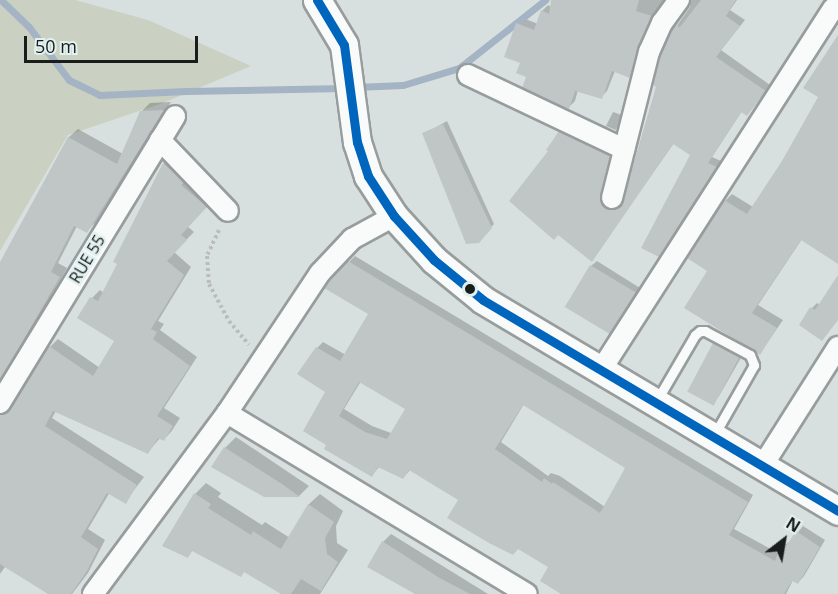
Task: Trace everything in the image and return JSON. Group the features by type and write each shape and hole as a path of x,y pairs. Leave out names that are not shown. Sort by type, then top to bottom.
{"main road":[{"path":"317,0 344,45 357,142 368,176 394,216 434,260 483,300 838,511"}],"street":[{"path":"612,198 649,52 662,22 679,0"},
{"path":"601,370 831,7"},
{"path":"468,75 624,149"},
{"name":"RUE 55","path":"0,403 175,116"},
{"path":"160,140 228,211"},
{"path":"93,594 227,413 320,273 351,239 394,216"},
{"path":"763,465 838,347"},
{"path":"227,413 526,594"}],"lane":[{"path":"656,402 695,335 700,331 705,331 750,355 754,365 714,436"}],"path":[{"path":"228,211 207,256 209,284 229,321 261,360"}],"shaded area":[{"path":"0,0 75,0 148,20 251,66 163,103 68,135 0,251"}],"building":[{"path":"551,0 639,0 636,11 652,16 638,47 630,78 612,71 602,99 575,91 569,109 564,107 522,88 526,77 516,73 520,63 504,57 516,23 534,30 541,10 549,14"},
{"path":"701,0 736,0 726,16 740,26 716,57 766,91 747,116 741,112 708,163 717,167 659,257 641,248 690,155 673,144 592,262 558,235 554,240 509,201 548,151 546,150 559,131 610,156 600,201 609,209 621,206 656,87 653,85 660,56 672,29 675,25 680,27"},
{"path":"838,35 838,264 801,240 752,313 777,328 760,355 684,308 707,271 687,258 724,200 747,214 782,161 818,97 803,88"},
{"path":"164,110 87,233 74,226 51,272 60,277 0,380 0,262 68,137 117,164 140,111"},
{"path":"443,124 492,228 479,243 466,244 422,133"},
{"path":"163,163 184,182 181,185 207,207 181,235 187,240 167,261 184,275 151,329 157,332 153,339 190,366 157,416 173,426 164,441 158,438 148,454 53,411 45,426 137,485 126,504 107,493 81,537 98,549 87,571 71,594 48,594 0,564 0,415 10,409 49,346 93,376 114,341 77,318 90,297 98,301 117,264 113,262"},
{"path":"348,261 748,502 729,535 775,561 781,545 787,545 796,531 820,547 798,584 792,581 784,594 561,594 540,581 548,567 518,549 513,555 447,518 458,500 409,470 403,479 378,467 372,477 324,449 326,445 303,431 325,392 297,374 316,347 340,361 368,314 324,288","holes":["359,382 405,409 387,439 365,432 339,416","523,405 625,468 600,513 553,482 552,484 544,478 542,482 495,449"]},
{"path":"590,265 636,293 611,335 565,307"},
{"path":"838,275 838,320 822,341 799,325 810,307 815,310"},
{"path":"713,343 739,357 714,406 687,392"},
{"path":"224,447 300,497 264,497 211,467"},
{"path":"194,493 211,504 208,508 251,535 253,531 281,549 308,504 334,522 325,538 327,554 338,562 321,591 301,579 291,594 281,594 244,572 241,577 192,551 188,558 162,546"},
{"path":"382,541 438,577 470,594 415,594 367,567"}],"waterway":[{"path":"1,0 29,27 69,80 100,95 344,88"},
{"path":"355,87 403,85 459,68 545,0"}],"transit line":[{"path":"317,0 344,45 357,142 368,176 394,216 434,260 483,300 838,511"}]}
